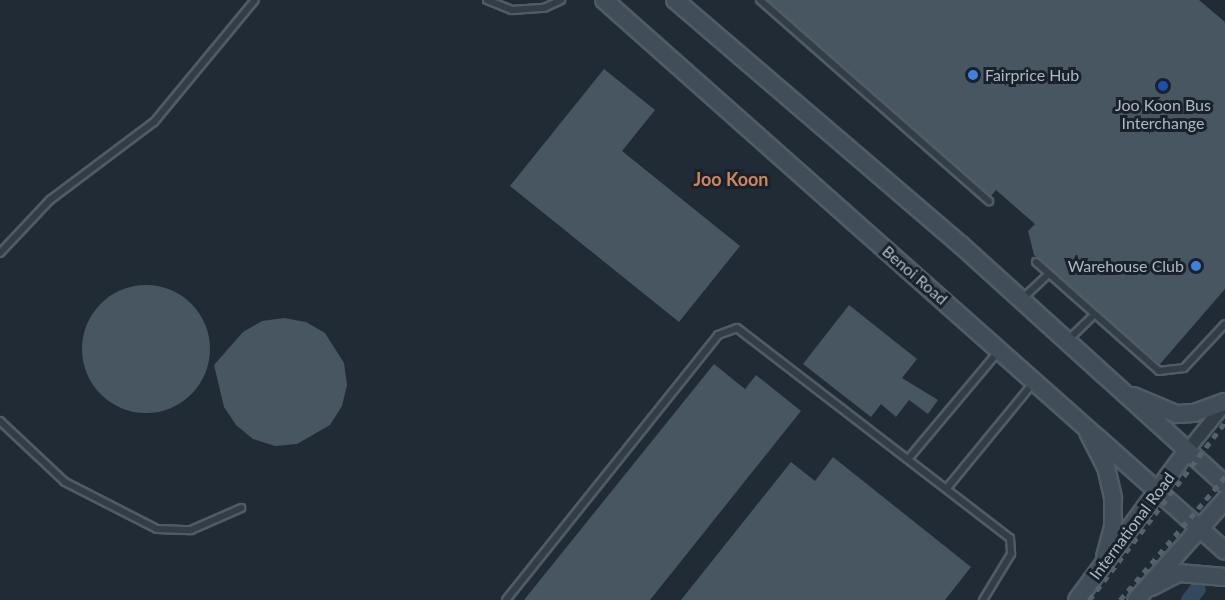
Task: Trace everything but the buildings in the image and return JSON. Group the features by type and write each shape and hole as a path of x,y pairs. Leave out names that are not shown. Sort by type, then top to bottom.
{"main road":[{"name":"Benoi Road","path":"604,0 1160,490 1225,551"},
{"path":"675,0 1020,300 1100,375 1225,484"},
{"path":"1100,375 1139,401 1176,414 1194,413 1225,403"},
{"path":"1082,594 1108,551 1113,527 1106,467 1084,423"},
{"name":"International Road","path":"1082,594 1187,451"},
{"path":"1141,595 1225,500"},
{"path":"1141,595 1179,573 1225,576"}],"street":[{"path":"1187,451 1225,403"}],"lane":[{"path":"0,253 50,200 154,122 255,0"},
{"path":"487,0 512,10 544,8 561,0"},
{"path":"760,0 988,201"},
{"path":"1036,262 1093,316 1159,371 1168,373 1184,368 1225,324"},
{"path":"1020,300 1049,274"},
{"path":"1066,343 1093,316"},
{"path":"506,600 727,329 749,334 1010,537 1011,554 983,600"},
{"path":"909,458 1001,350"},
{"path":"947,488 1035,381"},
{"path":"0,421 65,482 157,529 191,530 241,508"}],"waterway":[{"path":"1189,600 1198,589"}],"railway":[{"path":"1089,600 1225,422"},
{"path":"1120,600 1225,477"}],"place":[{"name":"Fairprice Hub","path":"973,75"},
{"name":"Joo Koon Bus Interchange","path":"1163,86"},
{"name":"Warehouse Club","path":"1196,266"}],"district":[{"name":"Joo Koon","path":"731,179"}]}
